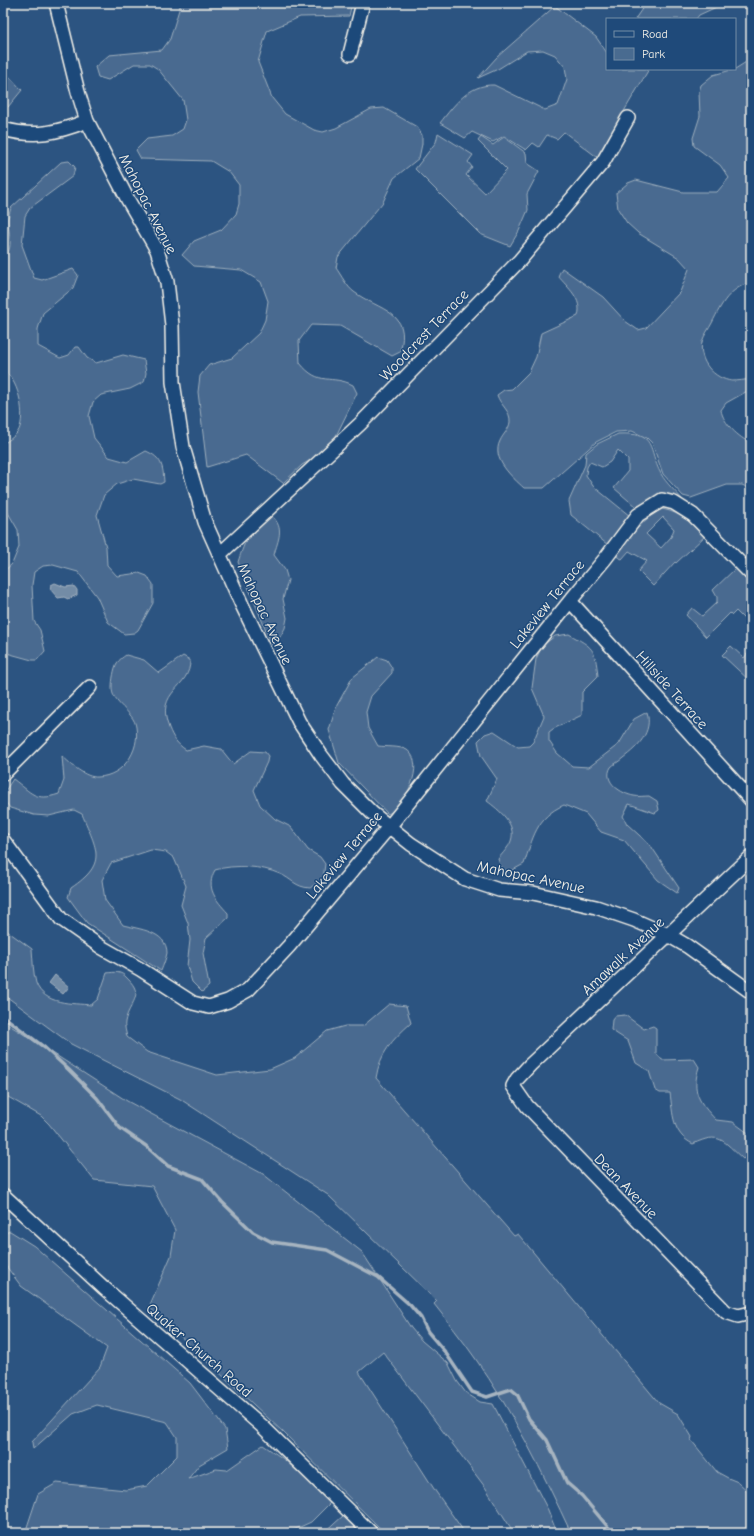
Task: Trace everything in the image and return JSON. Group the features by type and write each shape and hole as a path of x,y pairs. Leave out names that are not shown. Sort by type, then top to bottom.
{"street":[{"name":"Mahopac Avenue","path":"56,3 78,92 87,121 128,200 157,250 167,282 172,325 173,382 182,447 205,522 242,605 299,722 343,784 372,813 389,827 465,879 499,890 533,893 596,907 668,935 714,964 751,992"},
{"path":"350,54 363,3"},
{"name":"Woodcrest Terrace","path":"220,554 360,424 520,260 569,204 602,162 628,118"},
{"path":"3,129 22,134 45,134 62,131 87,121"},
{"name":"Lakeview Terrace","path":"3,840 61,919 102,947 193,1003 209,1007 228,1001 248,990 289,946 389,827 638,516 662,500 674,502 692,515 751,574"},
{"name":"Hillside Terrace","path":"570,600 751,800"},
{"path":"3,774 90,687"},
{"name":"Amawalk Avenue","path":"517,1079 751,857"},
{"name":"Dean Avenue","path":"517,1079 513,1086 524,1102 726,1312 738,1316 751,1312"},
{"name":"Quaker Church Road","path":"3,1195 104,1288 262,1426 372,1533"}],"green space":[{"path":"181,3 352,3 349,16 300,17 267,31 258,62 272,98 285,114 314,130 323,132 336,128 371,109 384,108 417,127 422,135 419,158 394,178 383,202 338,257 336,268 351,290 391,314 398,320 402,328 403,338 400,352 392,356 340,326 311,325 299,341 300,363 313,375 319,378 338,380 353,385 357,393 334,440 314,458 302,465 283,483 246,455 207,467 198,392 200,376 209,365 232,358 259,333 265,320 268,301 261,282 241,270 194,266 182,255 194,241 221,230 236,214 239,204 239,185 229,172 211,161 141,159 136,150 147,139 172,136 183,129 186,120 183,100 158,69 150,64 134,64 108,80 98,77 95,67 109,55 162,50 170,39"},
{"path":"646,3 725,3 699,15 697,18 636,18"},
{"path":"555,6 596,37 606,52 606,70 648,70 597,157 564,132 557,139 547,135 539,147 533,143 526,150 504,136 493,142 472,132 465,138 440,123 463,97 477,88 485,86 494,85 545,110 558,105 567,79 565,67 555,55 543,50 527,51 498,69 478,78 497,57"},
{"path":"751,59 751,282 737,289 723,303 704,337 701,349 705,362 719,377 732,381 751,379 751,389 726,403 721,410 722,415 732,430 751,443 751,489 742,485 727,485 691,498 683,496 663,474 652,443 647,438 632,431 616,432 596,442 544,488 524,488 514,479 500,461 498,448 510,422 510,418 497,395 504,390 512,389 529,372 536,357 541,333 578,316 579,310 577,299 558,276 562,268 603,297 625,321 638,330 646,328 680,292 689,269 679,258 638,233 627,223 618,209 616,193 628,183 636,180 683,192 717,192 729,178 720,165 694,146 693,138 700,116 699,92 701,85 713,75 736,70 736,68"},
{"path":"3,70 22,90 8,107 3,105"},
{"path":"438,133 473,155 468,162 472,167 466,175 485,193 507,170 478,141 481,137 493,145 504,137 526,153 527,163 539,171 527,194 528,210 519,231 510,246 480,234 415,169 436,142"},
{"path":"69,161 75,167 73,176 30,208 25,216 22,245 34,278 42,280 73,269 78,275 73,288 43,313 38,329 38,346 60,358 69,355 75,347 79,347 87,358 96,363 123,355 144,360 146,373 144,382 130,389 101,395 93,402 89,416 94,438 109,457 127,462 146,451 161,463 164,482 160,484 133,479 117,484 104,495 97,515 106,547 107,565 117,576 139,573 147,576 153,584 153,603 138,630 134,633 124,634 108,622 97,597 78,572 53,565 43,566 34,572 32,585 34,621 40,630 45,651 37,660 32,660 3,652 3,572 12,564 19,547 18,530 3,504 3,444 13,437 19,430 22,413 19,396 13,380 3,370 3,257 7,254 10,244 8,218 11,208 61,162"},
{"path":"618,434 631,434 645,439 652,449 661,474 683,500 676,497 665,496 636,507 614,488 628,471 628,460 618,450 610,462 602,467 590,462 587,467 586,475 593,486 630,516 608,545 571,515 569,501 585,465 586,453 597,444"},
{"path":"662,509 675,513 686,519 705,536 676,563 675,562 653,586 638,571 647,561 629,551 622,559 616,556 642,523","holes":["663,517 674,529 671,537 661,548 646,534"]},
{"path":"272,516 278,525 279,530 279,539 274,555 285,570 288,580 283,599 287,618 285,628 280,637 272,645 238,562 249,534 258,524"},
{"path":"736,568 751,582 751,624 750,625 736,611 732,615 730,613 706,637 686,615 692,608 702,616 717,602 717,597 713,590"},
{"path":"569,634 583,642 591,649 596,659 598,676 582,692 582,715 549,732 549,741 557,753 572,766 589,767 619,744 634,719 647,712 648,726 643,738 634,749 611,767 609,778 619,790 624,793 636,796 649,796 657,801 659,810 655,813 629,804 623,816 627,824 651,846 679,888 677,893 658,880 624,840 601,832 586,814 564,805 555,810 541,822 533,837 524,864 509,872 501,868 498,859 511,841 511,829 506,818 487,801 497,779 481,756 478,741 485,734 494,731 518,747 529,746 533,742 544,716 532,688 536,659 542,646 555,636"},
{"path":"731,646 744,658 751,649 751,682 722,655"},
{"path":"126,655 144,660 159,673 183,656 190,660 189,670 185,678 169,697 166,705 166,715 169,728 174,738 186,750 204,746 221,749 233,764 251,751 265,752 268,756 267,762 254,790 260,805 275,819 291,827 308,850 320,857 325,864 323,879 310,888 301,886 280,874 265,869 231,867 215,870 211,882 213,893 228,913 228,918 206,938 203,953 209,986 202,992 192,982 187,966 190,940 188,923 181,905 186,886 174,858 166,852 151,850 111,863 102,880 105,900 123,925 151,932 162,940 166,946 167,953 161,971 87,923 68,897 71,888 83,879 95,863 95,847 82,814 74,810 49,816 34,815 10,808 4,800 5,791 13,779 34,795 44,797 59,794 64,780 62,756 78,770 93,777 107,776 122,767 128,761 135,745 137,736 136,727 131,716 115,698 112,687 116,665"},
{"path":"378,657 387,660 392,668 392,673 371,696 366,712 368,728 378,746 397,747 407,750 413,756 415,765 411,785 401,803 388,814 339,763 329,730 336,707 352,678"},
{"path":"3,928 32,949 36,983 45,995 59,1002 91,1005 98,999 107,973 120,973 133,984 136,995 125,1022 127,1037 147,1052 217,1075 270,1069 295,1058 327,1031 345,1026 363,1026 389,1004 406,1006 411,1023 398,1035 384,1054 380,1061 376,1078 514,1236 518,1234 659,1403 678,1414 692,1437 691,1440 717,1472 738,1482 751,1494 751,1533 571,1533 550,1488 515,1421 475,1358 434,1304 437,1301 328,1195 180,1099 71,1044 3,994"},
{"path":"625,1015 644,1029 653,1026 656,1028 656,1053 662,1060 694,1059 699,1067 696,1090 701,1102 716,1120 733,1122 748,1133 751,1133 751,1153 743,1159 721,1140 709,1138 693,1144 681,1135 677,1129 673,1116 670,1093 660,1093 655,1090 649,1071 636,1063 628,1041 611,1030 612,1020 615,1016"},
{"path":"3,1021 127,1101 263,1174 362,1252 411,1328 422,1341 448,1363 457,1381 466,1393 480,1402 493,1404 548,1510 557,1533 514,1533 485,1487 383,1352 359,1372 436,1492 465,1533 385,1533 284,1433 149,1307 171,1256 175,1230 152,1186 94,1180 41,1116 3,1094"},
{"path":"10,1231 34,1246 190,1383 225,1429 228,1448 199,1465 188,1479 216,1469 227,1470 263,1445 285,1460 331,1502 311,1522 287,1533 25,1533 38,1494 57,1483 126,1490 147,1486 177,1456 177,1437 167,1422 97,1405 73,1414 33,1449 32,1442 100,1367 107,1348 21,1286 3,1262 3,1234"},
{"path":"344,1515 361,1533 324,1533"}],"shaded area":[{"path":"55,583 65,587 74,586 77,590 77,595 68,599 64,597 58,598 50,589 51,585"},
{"path":"55,975 69,987 63,994 49,983"}],"waterway":[{"path":"3,1016 45,1048 69,1070 97,1098 120,1128 146,1146 168,1166 202,1179 222,1202 253,1232 272,1242 327,1250 378,1277 410,1305 421,1318 428,1332 445,1352 472,1392 487,1397 511,1389 517,1394 529,1419 547,1440 567,1483 582,1496 613,1533"}]}
